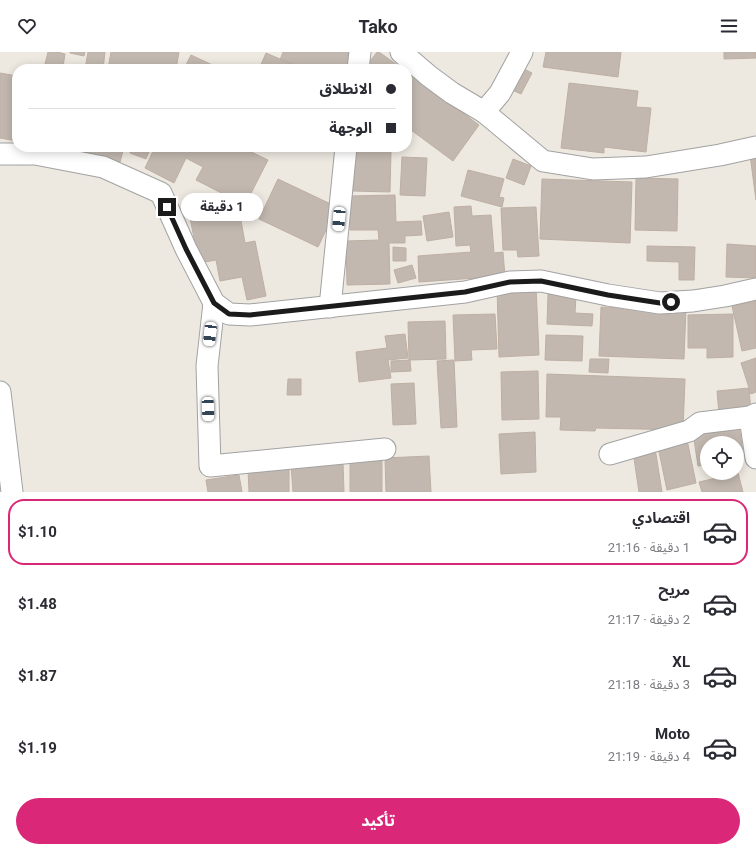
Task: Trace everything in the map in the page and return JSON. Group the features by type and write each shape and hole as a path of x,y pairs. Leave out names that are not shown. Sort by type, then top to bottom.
{"street":[{"path":"359,64 360,52"},
{"path":"401,52 452,93 484,112 543,161 593,169 646,167 720,155 756,147"},
{"path":"484,112 500,93 522,52"},
{"path":"330,307 345,152"},
{"path":"0,154 35,154 103,167 161,193 186,249 214,303 229,314 250,315 465,292 510,282 541,281 608,295 660,303 693,301 756,289"},
{"path":"214,303 207,366 210,466 385,450"},
{"path":"0,392 12,492"},
{"path":"610,454 689,431 700,423 753,415 756,458"}],"building":[{"path":"48,52 65,54 63,64 45,64"},
{"path":"70,52 85,52 84,56"},
{"path":"88,52 105,52 104,64 86,64"},
{"path":"111,52 179,52 177,64 109,64"},
{"path":"283,52 349,52 347,60 352,61 351,64 293,64 280,60"},
{"path":"377,52 379,52 396,64 368,64"},
{"path":"546,52 621,52 618,77 543,67"},
{"path":"724,52 756,52 756,58 724,59"},
{"path":"266,53 291,64 261,64"},
{"path":"191,55 210,64 186,64"},
{"path":"522,68 532,73 521,94 512,90"},
{"path":"0,73 12,75 12,140 0,138"},
{"path":"412,76 479,125 453,161 412,131"},
{"path":"569,83 638,91 636,107 651,108 646,152 604,147 604,153 561,148"},
{"path":"74,152 123,152 120,162"},
{"path":"130,152 149,152 146,159"},
{"path":"153,152 251,152 268,160 245,205 196,180 203,167 186,158 174,183 145,168"},
{"path":"354,152 391,152 390,192 353,191"},
{"path":"756,154 756,200 750,155"},
{"path":"402,157 427,158 425,196 400,195"},
{"path":"513,159 531,166 524,185 506,178"},
{"path":"468,170 504,179 499,197 504,198 502,207 461,196"},
{"path":"636,178 678,179 677,231 635,230"},
{"path":"278,179 337,207 318,247 259,219"},
{"path":"542,179 632,182 630,243 540,239"},
{"path":"395,195 396,222 421,221 422,235 405,236 405,243 389,243 390,284 347,285 346,241 379,240 378,230 350,230 349,196"},
{"path":"204,199 206,210 238,204 245,243 255,241 266,296 247,300 242,277 220,281 216,260 199,263 187,203"},
{"path":"471,206 472,216 491,215 494,253 503,252 505,276 419,282 418,256 471,252 470,245 456,246 454,207"},
{"path":"536,207 539,256 518,257 517,250 503,250 501,208"},
{"path":"449,212 453,237 427,241 423,216"},
{"path":"727,244 756,246 756,278 726,277"},
{"path":"647,246 695,247 694,280 679,280 679,262 647,261"},
{"path":"393,247 406,248 406,261 393,261"},
{"path":"412,265 416,278 398,283 394,270"},
{"path":"536,286 539,355 499,357 497,287"},
{"path":"548,294 576,295 575,313 593,314 592,326 547,324"},
{"path":"756,301 756,348 742,351 732,306"},
{"path":"601,307 686,309 684,359 599,356"},
{"path":"495,314 497,349 471,350 472,360 455,361 453,315"},
{"path":"733,314 733,357 707,358 707,348 688,348 688,315"},
{"path":"445,321 446,359 409,360 408,322"},
{"path":"405,334 408,358 388,360 391,378 359,382 356,352 387,348 385,336"},
{"path":"546,335 583,336 582,361 545,360"},
{"path":"756,358 756,392 751,394 741,363"},
{"path":"590,359 609,359 608,373 589,372"},
{"path":"410,360 411,371 391,372 391,361"},
{"path":"454,360 457,427 441,428 437,361"},
{"path":"538,371 539,419 502,420 501,372"},
{"path":"547,374 685,379 683,430 596,428 595,431 560,430 561,417 546,417"},
{"path":"288,379 301,379 301,395 287,395"},
{"path":"414,383 416,424 393,425 391,384"},
{"path":"749,388 751,412 719,414 717,391"},
{"path":"739,426 741,436 700,436 700,466 698,466 693,433"},
{"path":"535,432 536,472 501,474 499,434"},
{"path":"686,435 696,483 667,490 657,442"},
{"path":"655,448 662,492 639,492 633,452"},
{"path":"350,454 382,455 382,492 350,492"},
{"path":"429,456 431,492 386,492 385,458"},
{"path":"343,463 344,492 293,492 291,465"},
{"path":"289,468 289,492 249,492 248,469"},
{"path":"239,475 242,492 208,492 206,480"},
{"path":"708,480 740,480 743,492 702,492 699,482"}],"route":[{"path":"167,207 186,249 214,303 229,314 250,315 465,292 510,282 541,281 608,295 660,303 671,302"}]}
